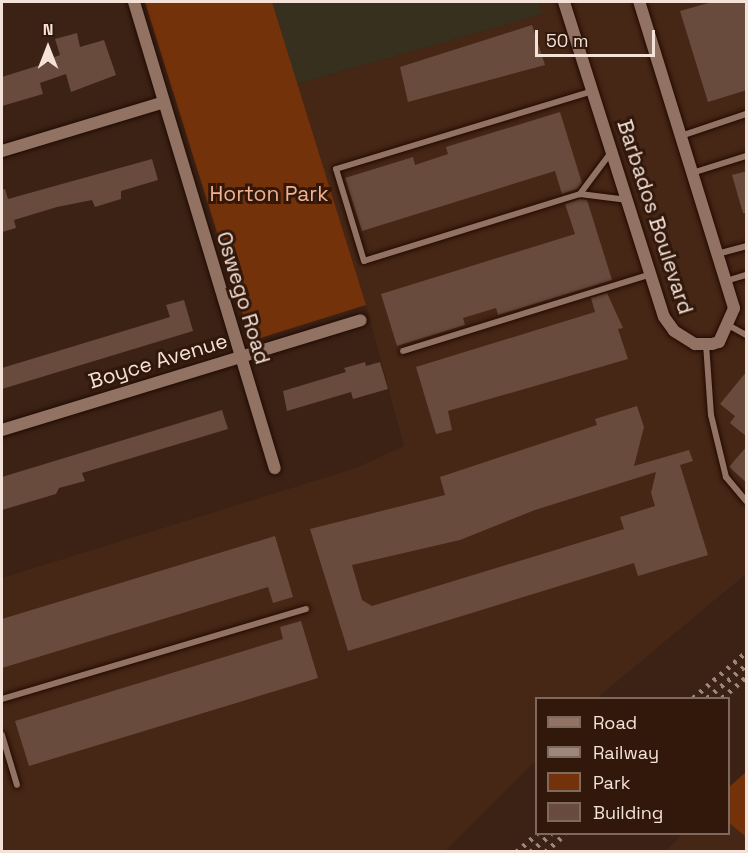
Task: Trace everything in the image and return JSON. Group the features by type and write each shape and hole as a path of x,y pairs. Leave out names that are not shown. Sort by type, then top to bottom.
{"street":[{"name":"Oswego Road","path":"134,2 275,468"},
{"name":"Barbados Boulevard","path":"564,2 669,326 695,344 706,344"},
{"path":"639,2 734,308 719,342 706,344"},
{"path":"2,151 164,102"},
{"name":"Boyce Avenue","path":"2,430 361,320"}],"lane":[{"path":"593,91 336,169 364,261 580,194 628,200"},
{"path":"681,135 747,114"},
{"path":"580,194 612,151"},
{"path":"692,173 747,156"},
{"path":"717,254 747,246"},
{"path":"402,351 652,274"},
{"path":"726,281 747,275"},
{"path":"728,325 747,335"},
{"path":"706,344 711,415 726,477 747,501"},
{"path":"2,699 306,609"},
{"path":"2,735 17,785"}],"shaded area":[{"path":"272,2 538,2 543,14 297,84"},
{"path":"538,2 746,2 746,574 598,697 535,697 535,761 445,851 2,851 2,578 356,468 404,446 366,305 297,84 542,14"},
{"path":"730,823 746,837 746,851 665,852 681,835 730,835"}],"green space":[{"name":"Horton Park","path":"145,2 272,2 366,305 251,341"},
{"path":"746,772 746,837 730,824 730,786"}],"building":[{"path":"712,2 747,2 747,90 708,102 680,11"},
{"path":"532,25 545,65 408,102 400,67"},
{"path":"77,33 80,47 104,40 116,75 71,92 66,74 40,83 43,94 2,106 2,77 53,61 52,58 60,55 55,39"},
{"path":"560,112 582,183 577,189 562,194 555,171 362,231 345,178 413,157 415,165 448,154 446,147"},
{"path":"152,159 158,180 121,191 121,199 95,207 92,200 57,207 14,220 16,228 2,232 2,190 5,189 8,199"},
{"path":"747,171 747,213 743,213 732,175"},
{"path":"580,199 587,200 612,280 498,315 496,308 463,318 465,325 397,346 381,294 575,234 565,204"},
{"path":"607,293 623,328 618,329 628,359 448,411 452,430 436,434 416,367 595,312 591,298"},
{"path":"184,300 193,331 2,389 2,368 170,317 166,305"},
{"path":"365,362 366,366 380,362 388,389 353,399 351,392 287,411 283,391 346,372 344,368"},
{"path":"747,371 747,437 730,423 735,416 720,404"},
{"path":"637,406 644,427 634,466 689,450 693,461 680,465 708,555 638,576 634,563 348,651 310,529 445,495 440,477 597,425 595,419","holes":["656,472 651,493 655,506 620,517 624,529 372,606 362,600 352,565 460,540 535,510"]},
{"path":"222,410 228,429 82,473 85,481 59,488 56,494 2,510 2,477"},
{"path":"747,446 747,483 729,467"},
{"path":"275,536 293,597 273,603 268,587 2,668 2,619"},
{"path":"301,621 318,678 29,766 15,721 283,639 280,627"}],"railway":[{"path":"694,697 746,652"},
{"path":"708,697 746,665"},
{"path":"723,697 746,677"},
{"path":"516,852 536,835"},
{"path":"530,852 550,835"},
{"path":"545,852 564,835"}]}
